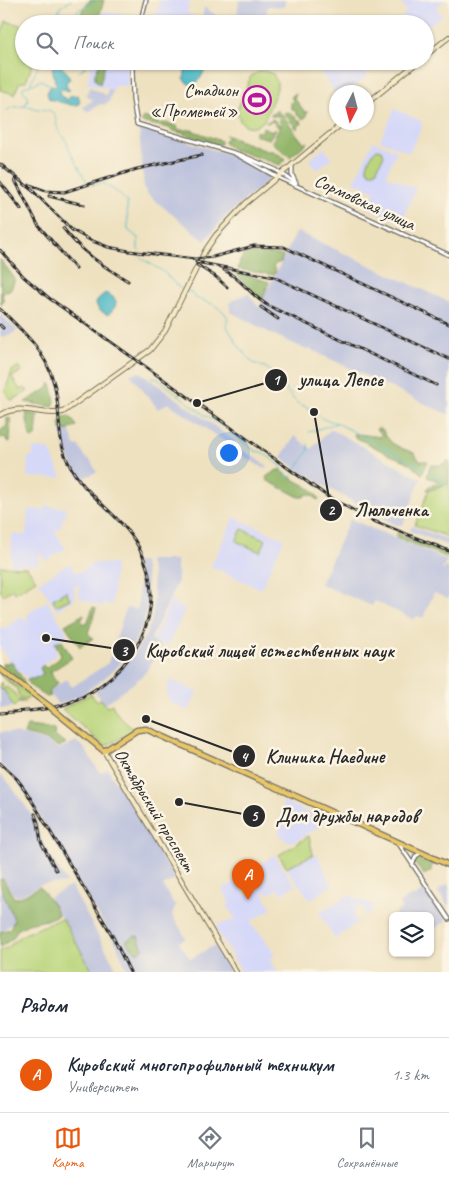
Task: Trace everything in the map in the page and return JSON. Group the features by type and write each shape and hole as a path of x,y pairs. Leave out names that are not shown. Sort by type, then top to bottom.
{"main road":[{"path":"434,49 449,37"},
{"path":"374,98 408,70"},
{"path":"0,415 17,408 52,413 65,411 150,350 163,334 205,251 216,235 239,210 334,130"},
{"name":"Октябрьский проспект","path":"0,669 104,751 236,972"},
{"path":"104,751 137,730 146,729 449,865"}],"street":[{"path":"142,15 146,0"},
{"name":"Сормовская улица","path":"132,70 133,100 137,124 234,154 449,255"},
{"path":"292,164 292,175 298,185"},
{"path":"398,843 449,919"},
{"path":"412,863 416,856 421,853"}],"shaded area":[{"path":"160,0 190,0 187,13 193,15 156,15"},
{"path":"239,0 285,0 284,7 268,6 266,15 237,15"},
{"path":"398,0 446,0 436,8 442,15 434,22 434,15 402,15 407,11"},
{"path":"204,7 216,15 203,15"},
{"path":"103,11 123,15 102,15"},
{"path":"90,70 127,70 128,86 114,86 113,90 87,83"},
{"path":"325,70 364,70 368,76 355,85 330,85 321,73"},
{"path":"90,87 106,95 108,89 113,90 109,102 103,105 100,104 88,112 83,107 93,100 86,96"},
{"path":"395,109 421,121 422,127 409,153 380,140"},
{"path":"142,128 231,155 268,174 269,180 225,217 205,241 147,194 144,188 139,129"},
{"path":"373,141 397,151 386,175 416,189 401,223 367,208 375,191 354,182"},
{"path":"324,148 332,158 317,170 309,160"},
{"path":"298,232 449,302 449,415 309,349 307,350 268,332 231,312 230,302 248,293 258,307 262,304 261,302"},
{"path":"0,314 17,330 11,335 0,337"},
{"path":"140,372 235,441 234,445 268,466 265,469 226,446 227,443 168,403 158,409 130,374"},
{"path":"68,425 75,446 78,445 87,459 89,458 97,472 81,479 65,449 61,430 65,429"},
{"path":"331,429 421,479 403,525 396,525 326,487 311,476 310,473 308,477 281,457 295,436 311,449"},
{"path":"33,448 49,449 62,478 27,477 28,457 33,456"},
{"path":"45,506 66,508 65,517 60,521 63,525 55,532 66,548 46,561 39,554 38,565 11,564 12,534 26,535 28,509 44,510"},
{"path":"234,517 284,539 261,589 211,567"},
{"path":"350,519 447,560 442,569 444,570 445,567 449,569 449,599 434,593 423,618 417,616 414,620 375,601 372,606 320,584"},
{"path":"412,526 449,540 449,546 410,531"},
{"path":"148,560 176,560 178,581 151,639 162,646 146,672 105,704 95,691 133,656 147,633 152,618 154,599 152,573"},
{"path":"136,562 144,562 147,582 147,607 143,624 130,652 101,681 79,696 58,705 49,691 67,679 72,687 108,663 126,608 138,609 139,579"},
{"path":"70,563 75,572 80,572 94,563 115,564 112,606 104,603 103,607 79,598 79,585 75,584 73,601 57,611 39,582"},
{"path":"172,598 175,599 173,603 185,609 168,646 153,640"},
{"path":"47,601 68,634 55,643 57,654 42,665 46,674 30,680 13,666 0,647 0,625 3,629 20,618 26,622 28,621 27,614"},
{"path":"170,679 197,692 189,711 169,702 171,699 167,697 167,688"},
{"path":"0,689 4,690 13,706 10,708 0,708"},
{"path":"0,732 15,733 45,741 59,749 76,741 85,749 100,773 108,769 116,783 119,783 175,879 163,886 173,903 176,904 172,915 186,938 179,942 190,959 215,945 231,972 128,972 117,946 26,794 9,772 0,764"},
{"path":"0,774 10,784 38,824 37,828 43,844 67,883 43,884 19,896 14,895 3,878 0,877"},
{"path":"283,801 321,818 317,829 293,842 286,841 279,834"},
{"path":"317,854 332,885 310,900 286,867"},
{"path":"275,855 295,885 282,894 278,889 268,894 266,891 263,893 272,909 250,922 261,934 275,955 269,959 278,972 242,972 215,928 222,923 236,920 227,905 230,903 222,889 236,881 246,896 252,893 254,877 257,875 253,868"},
{"path":"449,884 449,908 438,892"},
{"path":"71,886 118,972 93,972 49,897"},
{"path":"0,887 15,921 0,933"},
{"path":"424,890 446,921 434,929 434,912 396,912 402,908 399,903 412,895 414,897"},
{"path":"349,895 375,905 367,917 362,908 356,907 353,919 360,921 335,939 319,913"}],"green space":[{"path":"90,0 104,0 100,15 80,15"},
{"path":"6,21 15,24 15,70 30,70 26,81 19,83 15,94 0,90 0,38"},
{"path":"96,70 104,70 100,84 95,80"},
{"name":"Стадион «Прометей»","path":"262,70 273,74 277,82 277,89 264,121 255,127 246,126 240,121 237,110 251,76"},
{"path":"296,93 294,98 305,112 309,112 303,119 291,108 293,100 291,97"},
{"path":"276,109 278,114 281,113 301,140 305,143 308,142 290,157 272,142 279,128 274,122 270,121 267,124 267,122 273,119 281,126 279,116 271,116 271,114 276,112"},
{"path":"284,113 291,113 299,121 301,120 302,124 297,129"},
{"path":"143,117 157,121 158,124 174,125 179,130 191,130 221,141 220,145 169,128 141,122"},
{"path":"263,127 272,131 276,129 269,139 255,135 255,132 264,131"},
{"path":"225,135 267,151 273,151 286,159 280,165 232,149 225,144 224,140 228,138"},
{"path":"377,149 382,150 384,155 376,171 371,173 367,170 367,165 371,155"},
{"path":"245,253 267,253 283,256 281,262 273,267 276,271 274,275 238,269"},
{"path":"0,259 15,279 11,289 4,292 2,296 4,300 1,305"},
{"path":"238,272 269,282 263,298 260,299 236,274"},
{"path":"19,366 22,371 12,377 20,390 25,388 28,391 13,400 9,399 5,391 12,371"},
{"path":"51,383 55,401 53,407 25,402 47,389"},
{"path":"26,413 38,415 36,437 33,439 30,437"},
{"path":"69,416 77,426 66,431 65,429 61,430 60,421 62,421 63,417"},
{"path":"7,418 11,419 10,442 5,437 0,438 0,431 7,426"},
{"path":"376,429 383,430 392,443 414,453 420,461 428,461 422,474 406,461 355,437 354,434 381,437 381,433"},
{"path":"449,460 449,484 427,490 429,486 436,484 438,481 427,477 430,465 441,465"},
{"path":"277,470 282,470 291,478 306,486 319,499 317,500 308,494 299,497 268,481 266,477"},
{"path":"449,484 449,537 415,525 430,488"},
{"path":"242,529 266,540 260,552 236,541"},
{"path":"397,533 449,553 449,558 396,537"},
{"path":"0,566 27,567 36,580 15,593 13,589 3,595 0,590"},
{"path":"66,591 70,599 56,606 53,599"},
{"path":"93,607 96,608 88,633 93,638 80,647 65,625 84,614 81,622 87,624"},
{"path":"62,641 72,658 50,672 58,683 48,692 51,696 47,697 29,685 27,679 33,679 43,674 40,668 43,665 46,668 59,659 61,654 55,643"},
{"path":"11,661 24,681 22,682 2,666 3,663"},
{"path":"0,673 31,696 25,699 19,697 17,689"},
{"path":"0,683 2,683 1,685 4,688 5,686 14,693 19,700 25,702 18,702 14,707 4,690 0,689"},
{"path":"91,694 96,701 101,699 107,707 112,704 118,715 134,730 108,745 102,744 62,709"},
{"path":"27,726 54,729 55,737 66,743 59,747 44,739 24,734"},
{"path":"309,836 313,855 286,867 279,855"},
{"path":"421,856 435,864 431,867 431,871 424,875 415,864 416,858"},
{"path":"0,879 3,879 14,898 21,897 40,887 54,906 58,915 28,924 17,930 13,938 0,947 0,932 10,929 14,920 3,894"},
{"path":"62,918 93,972 0,972 0,950 7,948 20,936"},
{"path":"134,936 138,936 143,949 137,953 126,941"}],"water":[{"path":"53,70 65,70 70,79 66,82 70,90 60,90 60,95 67,100 70,96 78,95 80,101 78,105 49,99 47,93 50,87 56,86"},
{"path":"185,70 204,70 200,79 194,84 190,85 184,80"},
{"path":"105,293 116,301 115,307 108,315 99,310 96,304 97,300"}],"waterway":[{"path":"57,15 60,7 71,0"},
{"path":"77,15 78,9 97,0"},
{"path":"7,110 24,106 28,100 28,95 23,91 23,87 30,85 36,70"},
{"path":"31,84 41,80 54,87"},
{"path":"25,105 37,109 50,110 55,116 58,130 67,142 87,182"},
{"path":"90,185 103,183 117,192 127,202 128,230 138,238 139,251"},
{"path":"141,257 164,272 183,290"},
{"path":"187,291 192,293 195,298 213,304 224,312 228,318 226,325 240,348 253,363 267,368 278,384 297,403 311,409 323,419 337,423 425,469"},
{"path":"152,377 157,378 203,414 224,427"},
{"path":"309,432 337,423"},
{"path":"230,432 255,451 262,452 281,466 284,475 291,477 294,474"},
{"path":"295,471 309,450 308,444"},
{"path":"429,472 449,485"}],"railway":[{"path":"30,185 46,191 64,192 137,169 202,155"},
{"path":"0,164 33,191 72,230 108,247 195,259 213,257 254,246 284,247 449,324"},
{"path":"15,180 38,225 76,269"},
{"path":"0,182 21,209"},
{"path":"49,196 84,205"},
{"path":"63,228 85,251 101,264 128,281"},
{"path":"0,250 24,277 49,298 327,496 371,520 449,551"},
{"path":"196,262 274,277 449,359"},
{"path":"197,265 216,277 227,287"},
{"path":"224,270 269,306 436,385"},
{"path":"261,307 278,319"},
{"path":"0,309 38,349 44,359 54,384 61,439 68,462 83,485 122,524 138,546 148,570 151,593 149,616 141,638 129,658 113,676 93,691 63,705 36,710 0,713"},
{"path":"0,325 3,328"},
{"path":"0,763 17,779 26,791 112,935 130,972"},
{"path":"35,814 41,842 56,870"}],"place":[{"name":"Стадион «Прометей»","path":"257,100"},
{"name":"улица Лепсе","path":"197,403"},
{"name":"Люльченка","path":"314,412"},
{"name":"Кировский лицей естественных наук","path":"46,638"},
{"name":"Клиника Наедине","path":"146,719"},
{"name":"Дом дружбы народов","path":"179,802"},
{"name":"Кировский многопрофильный техникум","path":"248,900"}]}
